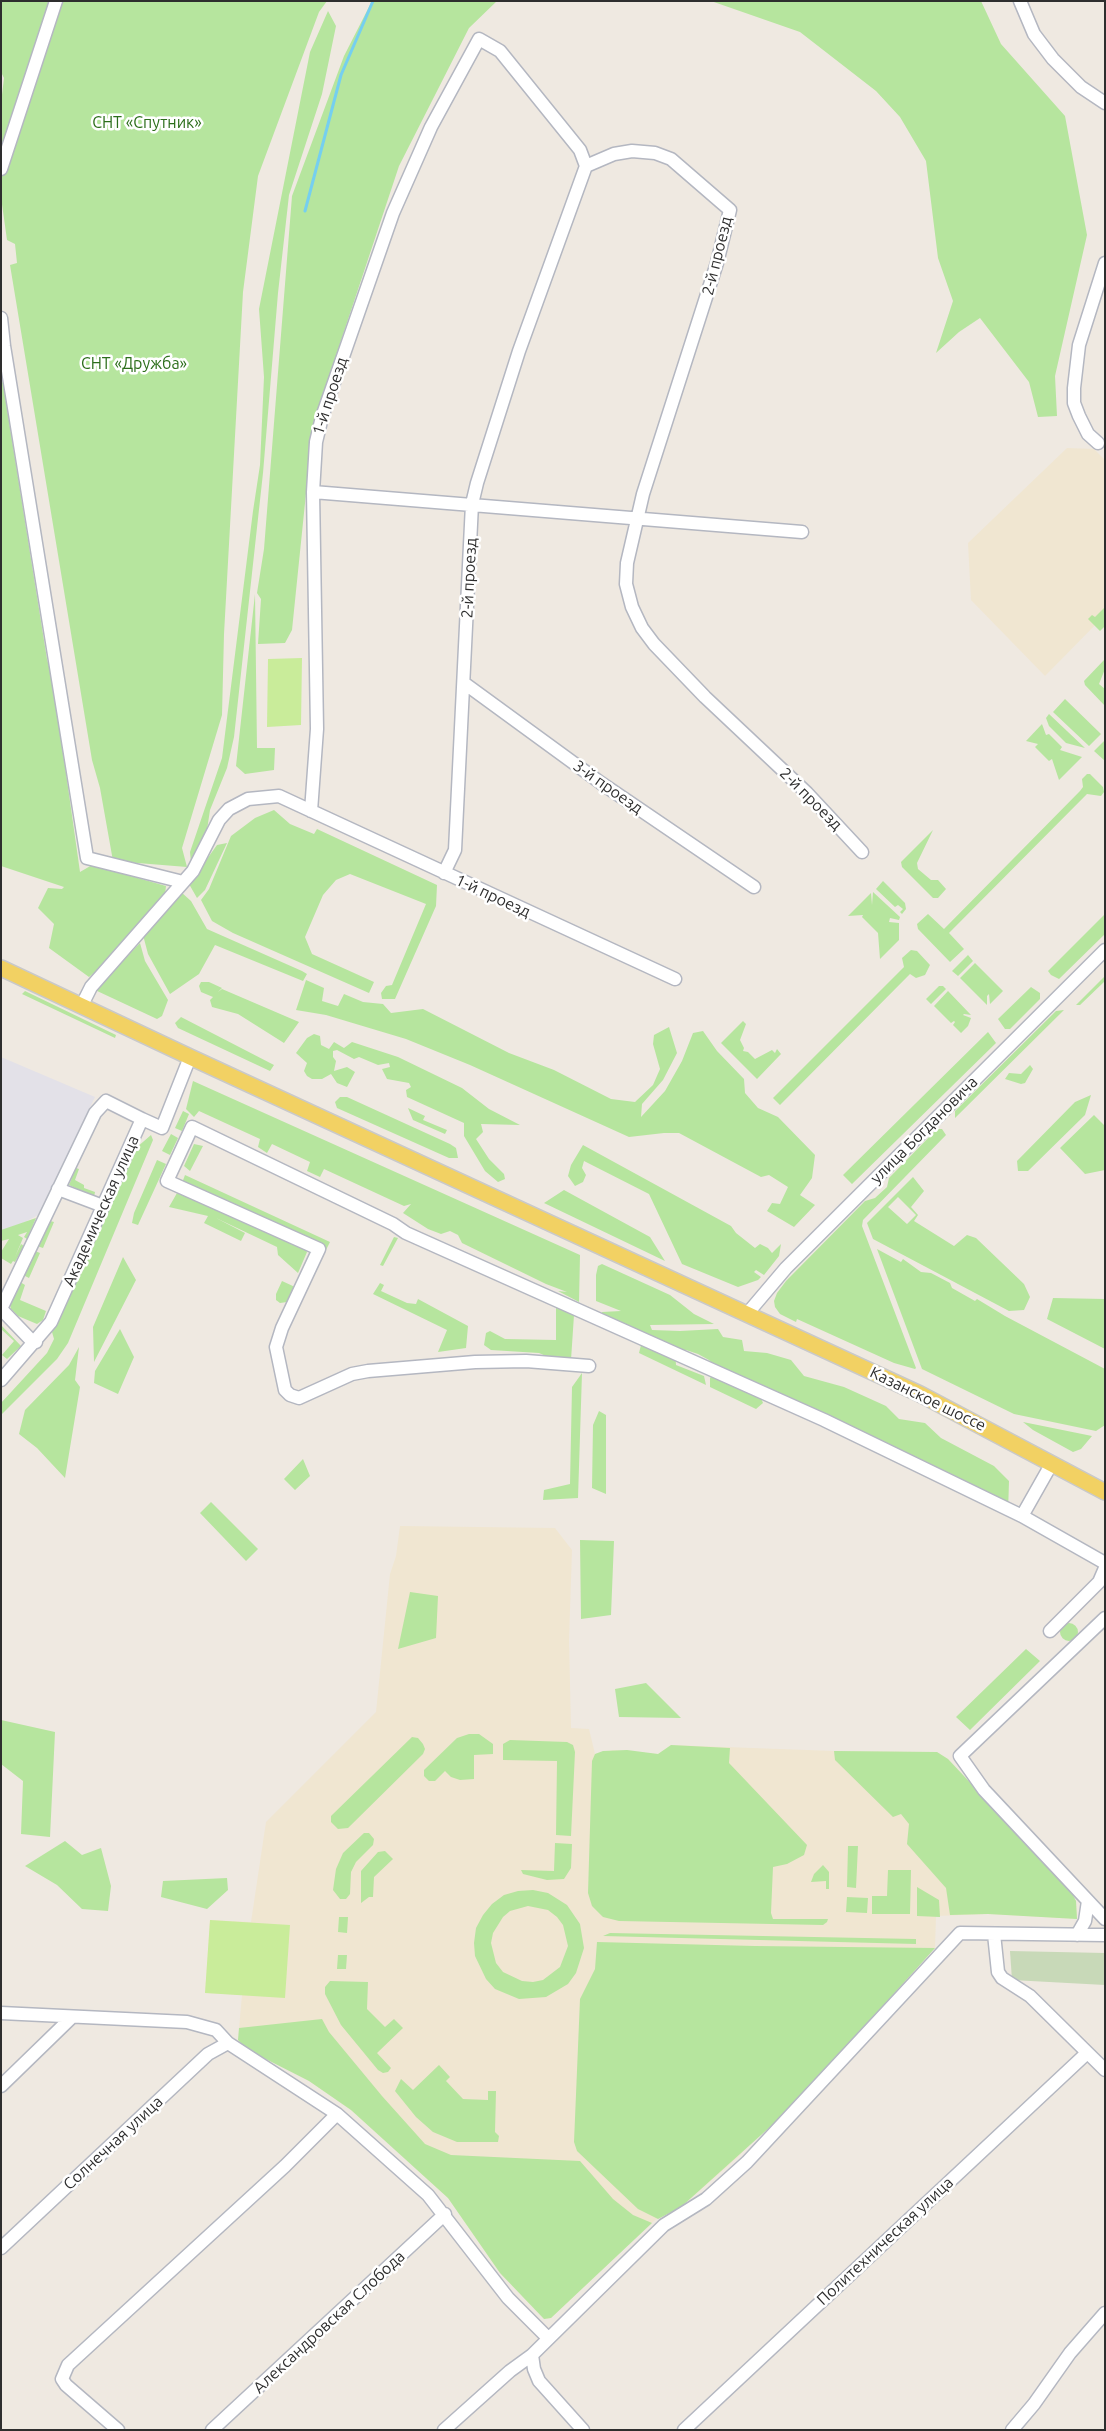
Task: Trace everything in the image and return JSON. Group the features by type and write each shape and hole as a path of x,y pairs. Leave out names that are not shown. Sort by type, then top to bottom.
{"main road":[{"name":"Казанское шоссе","path":"1,968 920,1394 1105,1492"}],"street":[{"path":"1,169 56,1"},
{"path":"1020,1 1034,34 1053,59 1082,87 1105,103"},
{"name":"1-й проезд","path":"311,811 317,729 313,492 316,442 322,417 393,213 431,128 479,40 500,51 580,150 586,166"},
{"name":"2-й проезд","path":"444,873 455,850 472,504 518,351 586,166 614,154 632,151 655,154 671,159 730,210 718,263 637,517 627,563 626,584 632,607 642,628 654,644 705,697 807,793 862,852"},
{"path":"1098,443 1088,434 1079,416 1074,403 1074,388 1079,345 1105,263"},
{"path":"1,318 88,858 183,882 91,987 82,1005"},
{"path":"313,492 802,532"},
{"name":"3-й проезд","path":"464,683 601,783 754,887"},
{"name":"1-й проезд","path":"183,882 193,871 219,820 229,810 248,799 279,796 676,979"},
{"name":"улица Богдановича","path":"747,1314 786,1268 1105,950"},
{"name":"Академическая улица","path":"1,1380 36,1342 51,1322 142,1119 162,1128 190,1057"},
{"path":"36,1342 29,1338 1,1309 94,1113 106,1101 142,1119"},
{"path":"589,1366 526,1361 475,1362 368,1372 352,1374 299,1398 290,1395 285,1390 276,1347 282,1328 319,1249 167,1181 192,1127 384,1219 406,1233 824,1420 1022,1516 1105,1563"},
{"path":"58,1189 103,1206"},
{"path":"1022,1516 1052,1463"},
{"path":"1050,1632 1098,1582 1105,1568"},
{"path":"1105,1618 960,1756 984,1790 1105,1919"},
{"path":"1077,1935 1085,1921 1088,1901"},
{"path":"444,2430 510,2371 532,2355 664,2225 706,2198 752,2157 960,1933 1105,1935"},
{"path":"994,1934 998,1972 1002,1978 1030,1996 1105,2070"},
{"path":"1,2013 71,2018 187,2022 216,2030 228,2043 337,2114 428,2195 445,2214 472,2254 508,2298 548,2338"},
{"path":"1,2086 71,2018"},
{"name":"Солнечная улица","path":"1,2248 208,2054 228,2043"},
{"name":"Политехническая улица","path":"684,2430 1087,2053"},
{"path":"118,2430 66,2385 62,2379 68,2365 285,2166 337,2114"},
{"name":"Александровская Слобода","path":"212,2430 445,2214"},
{"path":"1012,2430 1034,2404 1070,2353 1105,2313"},
{"path":"532,2355 534,2369 539,2381 583,2430"}],"shaded area":[{"path":"1067,448 1094,449 1105,460 1105,615 1045,676 971,600 968,543"},
{"path":"1,1057 95,1097 38,1215 1,1235"},
{"path":"400,1526 555,1528 572,1550 569,1640 571,1728 589,1729 595,1754 613,1750 658,1754 671,1745 834,1751 937,1752 948,1759 1076,1901 1077,1919 988,1914 936,1916 935,1948 885,2004 738,2157 681,2207 655,2220 551,2318 544,2319 500,2273 448,2198 351,2110 309,2081 238,2040 242,1995 205,1993 210,1920 251,1922 266,1822 376,1712 390,1574 396,1556"}],"green space":[{"name":"СНТ «Дружба»","path":"1,1 327,1 319,12 258,176 243,292 224,634 222,715 182,848 187,867 113,861 100,788 92,760 10,265 17,263 15,244 7,240 1,197 1,103 4,78 1,72"},
{"path":"372,1 497,1 469,28 399,166 313,425 292,630 285,643 258,644 261,599 257,593 264,549 292,196 344,56"},
{"path":"711,1 981,1 1001,44 1065,116 1087,235 1055,376 1057,416 1038,417 1029,382 980,318 959,332 936,353 953,301 938,258 926,161 900,117 876,91 800,32"},
{"path":"328,11 336,26 322,94 289,195 278,293 263,473 234,737 227,768 210,810 207,830 191,863 190,852 222,758 260,465 264,377 259,309 310,52"},
{"path":"1,371 47,659 53,681 80,872 92,865 166,886 165,895 117,953 89,977 49,948 54,924 38,908 48,888 62,889 64,887 1,866"},
{"path":"255,594 257,748 275,748 274,770 245,774 236,766"},
{"path":"1105,607 1105,626 1100,631 1088,619 1092,615 1095,617"},
{"path":"302,658 301,725 267,727 268,659"},
{"path":"1104,660 1105,669 1099,684 1105,689 1105,706 1085,685 1084,681"},
{"path":"1065,699 1101,734 1089,746 1053,712"},
{"path":"1049,714 1085,748 1066,743 1049,726 1046,718"},
{"path":"1042,724 1046,735 1049,734 1062,747 1060,750 1082,757 1059,780 1052,759 1049,761 1035,747 1038,744 1026,741"},
{"path":"1105,740 1105,761 1094,751"},
{"path":"1087,774 1090,774 1103,787 1104,792 1101,796 1087,794 949,933 964,949 950,962 918,929 917,924 928,914 944,929 1080,791 1083,787 1082,779"},
{"path":"274,810 290,824 314,834 317,829 437,885 436,906 395,999 382,999 381,993 386,986 392,985 426,904 350,874 336,880 323,895 305,937 312,954 374,982 369,993 233,933 212,921 201,900 209,889 231,836 255,818"},
{"path":"933,830 917,863 918,869 931,880 938,880 946,889 938,898 933,898 902,867 901,862"},
{"path":"227,843 205,890 197,898 189,884 217,845"},
{"path":"883,881 905,903 906,909 902,914 900,912 903,909 898,905 895,907 876,889"},
{"path":"181,892 191,901 207,929 302,971 307,974 303,981 215,945 199,974 170,994 148,954 143,935"},
{"path":"873,892 900,917 899,920 890,918 889,922 899,923 899,940 880,959 878,933 862,917 863,915 848,916 871,893 872,905"},
{"path":"1105,914 1105,934 1059,979 1051,975 1048,971"},
{"path":"140,943 145,961 168,1000 162,1016 157,1019 95,990"},
{"path":"911,950 917,951 930,965 925,975 916,978 910,974 780,1105 773,1098 904,967 902,958"},
{"path":"968,955 973,961 958,976 952,971"},
{"path":"975,963 1003,991 990,1004 989,994 987,996 987,1005 960,978"},
{"path":"1105,976 1105,981 1080,1005 1076,1005"},
{"path":"306,980 324,988 322,1001 338,1006 344,994 363,1002 383,1004 391,1013 423,1009 509,1053 554,1070 611,1099 635,1102 653,1085 660,1069 653,1044 654,1035 669,1027 677,1053 663,1080 642,1104 641,1117 665,1091 682,1061 693,1033 703,1031 717,1051 744,1079 745,1093 758,1108 778,1117 815,1155 812,1178 800,1195 815,1205 794,1227 767,1211 772,1203 780,1204 788,1187 769,1175 761,1177 679,1133 629,1137 470,1065 406,1039 326,1015 296,1010"},
{"path":"201,982 209,982 222,988 218,992 222,989 299,1022 284,1043 238,1014 212,1007 210,1000 213,997 201,992 199,986"},
{"path":"939,986 943,986 946,989 931,1004 926,999"},
{"path":"1031,987 1040,993 1040,999 1010,1029 1005,1029 998,1019"},
{"path":"25,991 116,1035 115,1038 22,994"},
{"path":"948,991 971,1015 963,1015 971,1018 968,1026 961,1033 953,1025 954,1021 951,1023 934,1006"},
{"path":"1064,1010 955,1118 955,1111 1056,1011"},
{"path":"181,1017 274,1065 270,1071 178,1028 175,1023"},
{"path":"743,1021 746,1024 740,1040 744,1048 743,1051 748,1052 755,1059 772,1050 775,1053 777,1049 781,1054 757,1079 721,1043"},
{"path":"988,1032 996,1043 852,1184 843,1175"},
{"path":"314,1034 320,1036 321,1045 329,1049 334,1042 344,1048 352,1042 398,1057 462,1088 489,1109 520,1125 481,1124 483,1132 476,1139 489,1159 504,1174 505,1179 498,1182 485,1171 464,1136 464,1123 407,1097 406,1090 411,1087 409,1083 387,1079 382,1069 390,1067 389,1063 378,1065 359,1057 354,1059 337,1050 333,1051 333,1057 336,1061 334,1071 347,1067 355,1072 347,1087 337,1083 331,1074 322,1079 312,1079 307,1076 304,1071 307,1063 296,1053 307,1038"},
{"path":"1030,1065 1033,1069 1025,1083 1021,1084 1005,1079 1009,1073 1021,1074"},
{"path":"193,1081 580,1255 579,1302 558,1291 567,1292 546,1284 462,1243 458,1235 450,1231 441,1234 428,1229 403,1213 411,1204 404,1206 324,1169 320,1177 307,1171 310,1162 272,1144 267,1153 258,1147 260,1139 199,1111 194,1117 186,1109"},
{"path":"1091,1095 1085,1115 1028,1171 1018,1171 1017,1161 1075,1102"},
{"path":"340,1097 347,1097 450,1144 456,1148 458,1158 449,1158 337,1108 335,1102"},
{"path":"408,1108 425,1116 423,1120 447,1130 445,1134 413,1120"},
{"path":"183,1111 189,1114 182,1131 175,1128"},
{"path":"1094,1115 1105,1126 1105,1170 1085,1174 1060,1148"},
{"path":"937,1129 942,1129 946,1135 863,1220 862,1226 916,1368 894,1363 797,1319 796,1322 780,1314 775,1307 774,1301 777,1293 786,1281 865,1201 875,1198 887,1187 889,1178"},
{"path":"171,1134 178,1138 170,1155 162,1151"},
{"path":"151,1135 153,1140 68,1343 57,1359 1,1415 1,1403 47,1353 54,1339 52,1332 136,1148"},
{"path":"194,1144 203,1146 190,1171 184,1166"},
{"path":"583,1145 731,1226 736,1233 755,1248 760,1244 768,1248 772,1253 781,1244 779,1256 764,1275 756,1270 754,1272 761,1277 758,1280 738,1287 682,1264 649,1194 584,1161 582,1168 586,1175 583,1182 575,1186 568,1176 571,1165"},
{"path":"157,1160 166,1164 138,1225 132,1223 134,1213"},
{"path":"76,1168 79,1169 75,1180 84,1185 84,1188 95,1192 94,1197 69,1185"},
{"path":"185,1175 330,1242 326,1250 190,1188 182,1183"},
{"path":"913,1177 924,1191 911,1207 918,1215 914,1221 954,1246 967,1235 976,1238 1024,1284 1030,1297 1024,1310 1009,1311 873,1239 867,1223","holes":["898,1197 916,1215 907,1224 888,1207"]},
{"path":"564,1190 650,1237 665,1261 544,1203"},
{"path":"177,1193 305,1248 307,1252 298,1273 278,1255 277,1247 216,1218 245,1233 241,1241 204,1223 208,1216 169,1207"},
{"path":"36,1218 27,1239 24,1237 27,1232 18,1235 23,1238 15,1257 21,1244 24,1246 15,1262 13,1261 11,1264 1,1258 1,1252 9,1239 1,1241 1,1230"},
{"path":"50,1221 54,1222 43,1248 37,1246"},
{"path":"394,1237 398,1238 383,1266 380,1265"},
{"path":"877,1249 901,1262 903,1259 921,1272 931,1273 950,1283 952,1288 975,1301 977,1299 1105,1369 1105,1425 1096,1431 1014,1414 922,1369"},
{"path":"35,1251 40,1253 29,1278 23,1275"},
{"path":"123,1257 136,1280 94,1362 93,1327"},
{"path":"602,1264 670,1295 694,1314 714,1324 650,1325 652,1330 718,1329 723,1337 742,1340 744,1351 767,1353 791,1360 804,1376 844,1387 886,1406 899,1419 925,1423 941,1438 994,1466 1009,1481 1008,1513 756,1386 763,1403 756,1409 710,1387 710,1378 718,1370 709,1360 698,1354 686,1350 675,1350 676,1365 704,1376 706,1385 639,1353 644,1333 604,1325 602,1312 621,1311 596,1301 596,1275 598,1266"},
{"path":"282,1281 295,1287 287,1302 280,1303 276,1300 276,1294"},
{"path":"20,1282 25,1285 20,1300 46,1311 43,1320 37,1324 18,1316 11,1309 10,1305"},
{"path":"380,1283 384,1285 381,1291 407,1303 416,1304 418,1299 468,1326 466,1348 438,1352 447,1330 373,1294"},
{"path":"1053,1298 1105,1299 1105,1349 1047,1319"},
{"path":"556,1306 574,1315 571,1360 553,1359 539,1353 491,1350 484,1345 486,1333 490,1331 505,1339 556,1340"},
{"path":"1,1325 21,1346 7,1359 2,1355 14,1341 1,1329"},
{"path":"120,1329 134,1357 118,1394 94,1383 95,1371"},
{"path":"79,1347 75,1380 80,1387 65,1478 37,1448 19,1434 25,1410 69,1365"},
{"path":"582,1373 578,1498 543,1500 544,1490 570,1484 572,1387"},
{"path":"599,1411 606,1415 606,1494 592,1488 593,1425"},
{"path":"1023,1422 1092,1436 1081,1449 1073,1452 1033,1430"},
{"path":"303,1459 310,1476 295,1490 284,1479"},
{"path":"211,1502 258,1549 246,1561 200,1513"},
{"path":"580,1540 614,1541 611,1615 581,1619"},
{"path":"410,1592 438,1596 436,1638 398,1649"},
{"path":"1069,1623 1075,1626 1078,1632 1075,1638 1069,1641 1063,1638 1060,1632 1063,1626"},
{"path":"1026,1649 1040,1661 970,1730 956,1717"},
{"path":"646,1683 681,1718 619,1717 615,1689"},
{"path":"1,1720 55,1732 50,1837 21,1834 23,1781 1,1764"},
{"path":"469,1734 479,1734 493,1744 493,1754 474,1755 474,1779 460,1780 451,1777 445,1771 435,1781 429,1781 424,1776 424,1770 457,1738"},
{"path":"412,1737 418,1738 423,1744 425,1749 423,1754 348,1828 338,1829 331,1822 331,1816"},
{"path":"510,1740 567,1742 573,1745 575,1752 571,1836 556,1835 557,1761 503,1760 503,1744"},
{"path":"671,1745 730,1748 729,1763 807,1845 804,1855 787,1864 773,1867 771,1913 773,1919 828,1919 827,1922 823,1925 619,1921 603,1917 592,1906 588,1893 592,1761 595,1754 603,1751 627,1750 658,1754"},
{"path":"834,1751 937,1752 948,1759 1070,1889 1076,1901 1077,1919 988,1914 950,1915 946,1888 907,1844 909,1824 901,1814 893,1817 835,1760"},
{"path":"364,1833 369,1833 374,1839 373,1845 356,1862 351,1872 350,1894 346,1899 340,1899 333,1890 336,1869 343,1853"},
{"path":"65,1841 82,1855 101,1848 111,1886 108,1911 82,1909 57,1885 25,1866"},
{"path":"555,1843 572,1844 571,1868 564,1879 547,1880 523,1874 521,1870 554,1871"},
{"path":"848,1846 858,1846 856,1888 847,1887"},
{"path":"385,1851 393,1859 374,1877 373,1897 369,1897 361,1903 361,1871 378,1852"},
{"path":"823,1865 829,1872 829,1889 826,1889 826,1881 811,1882 814,1874"},
{"path":"888,1870 911,1870 910,1914 872,1914 872,1896 887,1896"},
{"path":"227,1878 228,1890 207,1909 161,1897 163,1881"},
{"path":"917,1887 939,1900 940,1917 917,1916"},
{"path":"533,1890 548,1893 567,1905 580,1924 584,1948 576,1973 568,1984 546,1997 519,1999 495,1989 486,1979 475,1956 476,1928 483,1915 492,1904 504,1895 518,1891","holes":["528,1906 548,1910 563,1925 568,1946 560,1967 543,1980 533,1982 522,1981 503,1972 496,1963 491,1943 493,1933 503,1917 510,1911"]},
{"path":"847,1897 868,1898 867,1913 846,1912"},
{"path":"339,1917 348,1917 347,1933 338,1932"},
{"path":"210,1920 290,1925 285,1998 205,1993"},
{"path":"610,1933 916,1939 916,1944 603,1936"},
{"path":"597,1942 935,1948 790,2109 681,2207 658,2219 638,2209 577,2151 574,2142 580,1999 595,1969"},
{"path":"1010,1951 1105,1953 1105,1985 1012,1980"},
{"path":"338,1955 347,1955 346,1969 337,1969"},
{"path":"330,1981 368,1982 367,2009 385,2027 394,2019 403,2028 377,2053 391,2068 388,2072 383,2073 378,2070 341,2025 325,1994 325,1987"},
{"path":"322,2019 329,2032 425,2144 451,2155 580,2161 613,2199 633,2215 652,2223 551,2318 544,2319 500,2273 448,2198 351,2110 309,2081 246,2049 238,2040 239,2028"},
{"path":"439,2065 450,2077 446,2081 463,2099 488,2100 488,2091 496,2091 495,2132 499,2136 498,2142 457,2142 433,2132 416,2117 395,2091 401,2079 413,2090"}],"waterway":[{"path":"305,211 341,75 373,1"}],"park label":[{"name":"СНТ «Спутник»","path":"147,123"}]}
